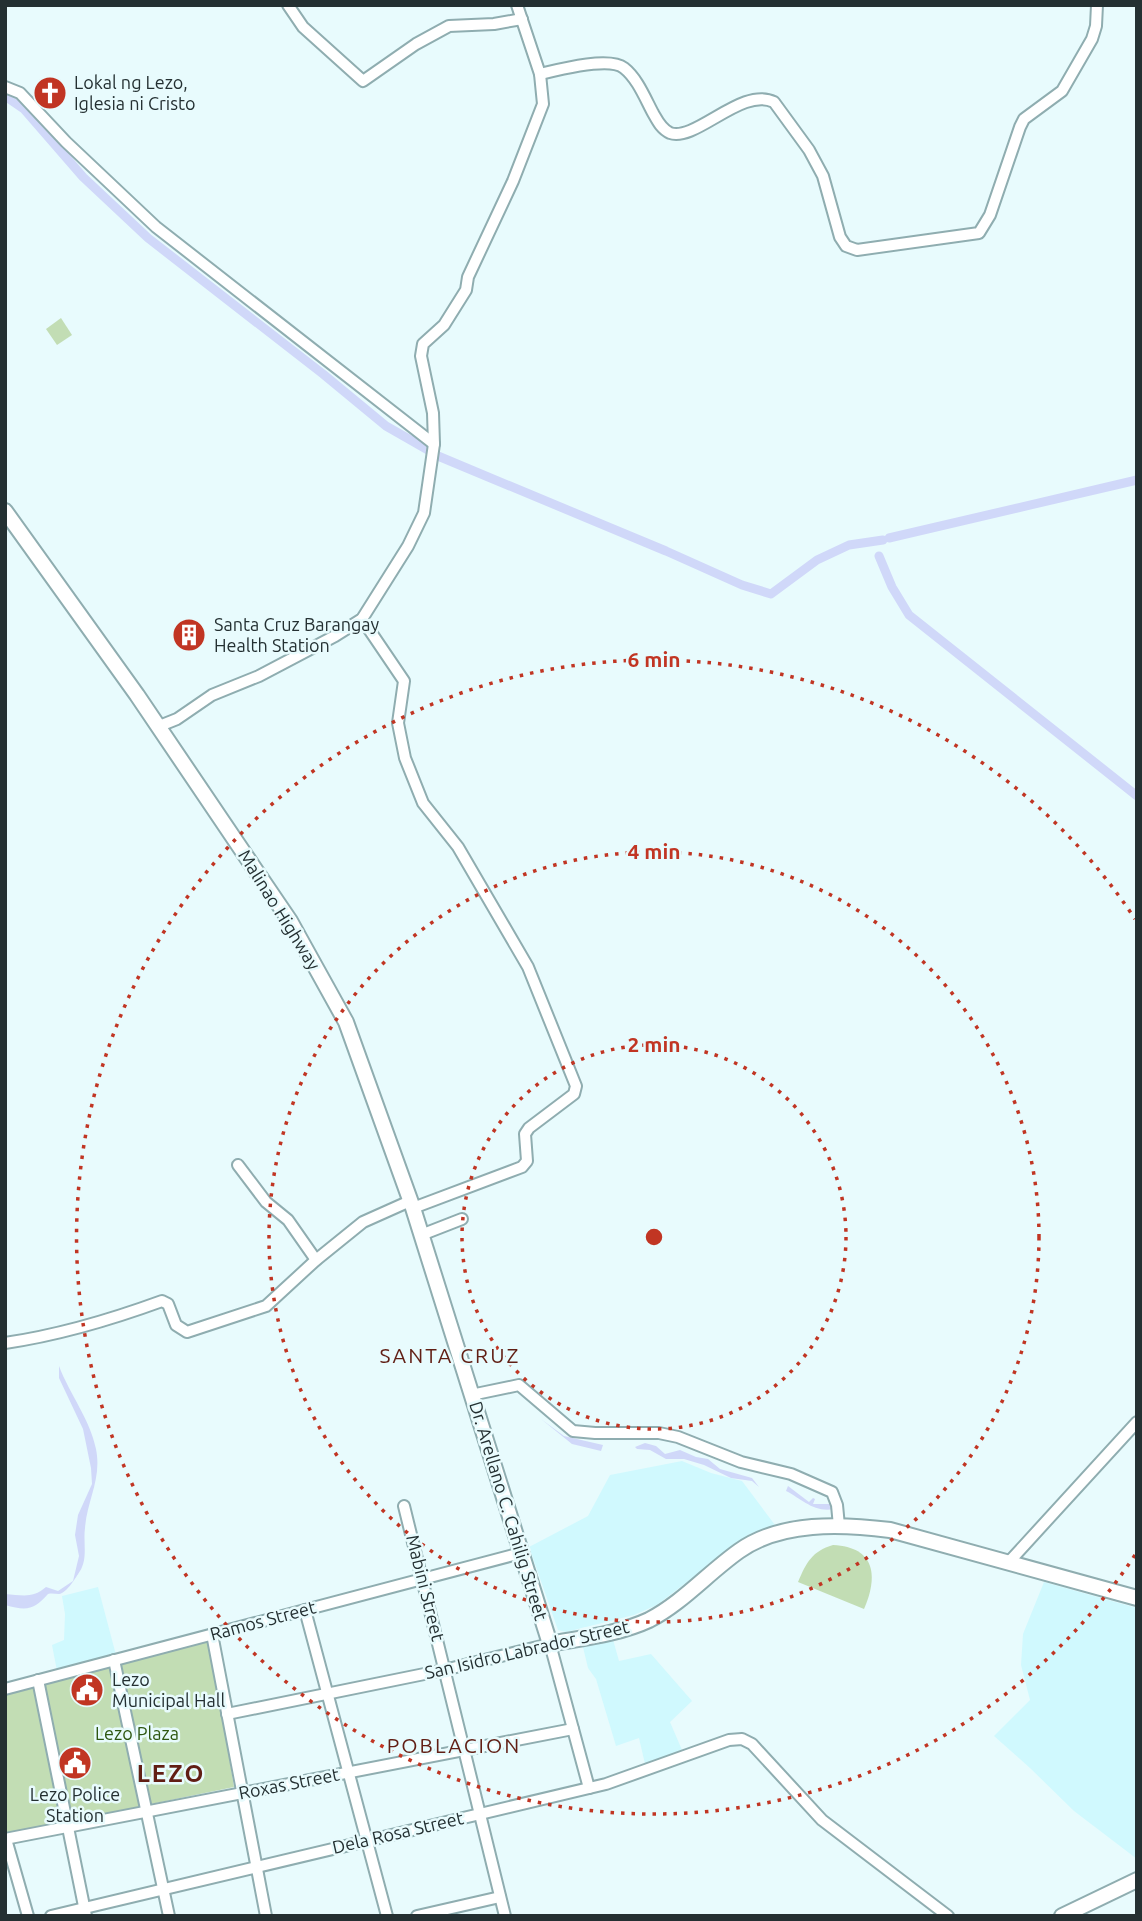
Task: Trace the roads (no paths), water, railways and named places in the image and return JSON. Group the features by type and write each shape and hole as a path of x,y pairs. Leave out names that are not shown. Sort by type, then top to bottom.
{"main road":[{"name":"Malinao Highway","path":"5,511 137,695 290,921 346,1022 411,1205 459,1356"},
{"name":"Dr. Arellano C. Cahilig Street","path":"459,1356 550,1644"},
{"name":"San Isidro Labrador Street","path":"550,1644 607,1633 648,1620 667,1609 739,1551 759,1540 800,1530 839,1526 890,1530 1137,1598"},
{"path":"1062,1916 1137,1880"}],"street":[{"path":"288,5 303,27 363,81 416,44 449,26 494,24 522,19"},
{"path":"158,727 177,719 212,695 259,676 362,619 408,546 424,513 435,444 433,413 421,356 423,344 444,325 467,290 468,277 513,181 543,104 540,74 517,5"},
{"path":"540,74 569,67 621,65 633,77 661,127 670,133 684,134 726,111 756,99 774,102 809,150 823,176 840,237 846,246 857,250 979,233 990,215 1024,119 1062,92 1092,38 1096,26 1097,5"},
{"path":"5,87 20,93 66,142 156,227 435,444"},
{"path":"5,1343 48,1337 84,1328 162,1301 168,1304 176,1325 187,1332 267,1307 316,1260 363,1223 522,1167 527,1161 525,1135 530,1128 575,1094 576,1086 528,967 458,847 424,803 404,758 398,723 404,681 362,619"},
{"path":"238,1165 266,1202 288,1220 316,1260"},
{"path":"421,1235 462,1219"},
{"path":"471,1395 519,1385 573,1430 595,1433 659,1433 678,1437 741,1462 791,1474 832,1492 838,1505 839,1526"},
{"path":"1007,1563 1137,1422"},
{"name":"Mabini Street","path":"404,1506 505,1916"},
{"name":"Ramos Street","path":"5,1689 521,1553"},
{"path":"305,1610 387,1916"},
{"path":"212,1634 266,1916"},
{"name":"San Isidro Labrador Street","path":"227,1714 444,1670 550,1644"},
{"name":"Dr. Arellano C. Cahilig Street","path":"550,1644 589,1788"},
{"path":"114,1660 169,1916"},
{"path":"38,1680 85,1912"},
{"name":"Roxas Street","path":"6,1839 573,1729"},
{"name":"Dela Rosa Street","path":"51,1916 85,1912 164,1889 589,1788 729,1740 742,1739 752,1744 768,1759 822,1820 948,1916"},
{"path":"6,1839 28,1916"},
{"path":"417,1916 500,1897"}],"waterway":[{"path":"5,96 24,109 83,177 148,238 386,426 428,450"},
{"path":"438,456 742,585 771,594 817,560 849,545 883,540"},
{"path":"889,538 1137,480"},
{"path":"879,556 892,587 909,615 1137,796"}],"place":[{"name":"Lokal ng Lezo, Iglesia ni Cristo","path":"50,93"},
{"name":"Santa Cruz Barangay Health Station","path":"189,635"},
{"name":"Lezo Municipal Hall","path":"87,1690"},
{"name":"Lezo Police Station","path":"75,1763"}],"district":[{"name":"SANTA CRUZ","path":"450,1356"},
{"name":"POBLACION","path":"454,1746"},
{"name":"LEZO","path":"171,1774"}],"park label":[{"name":"Lezo Plaza","path":"137,1734"}]}
